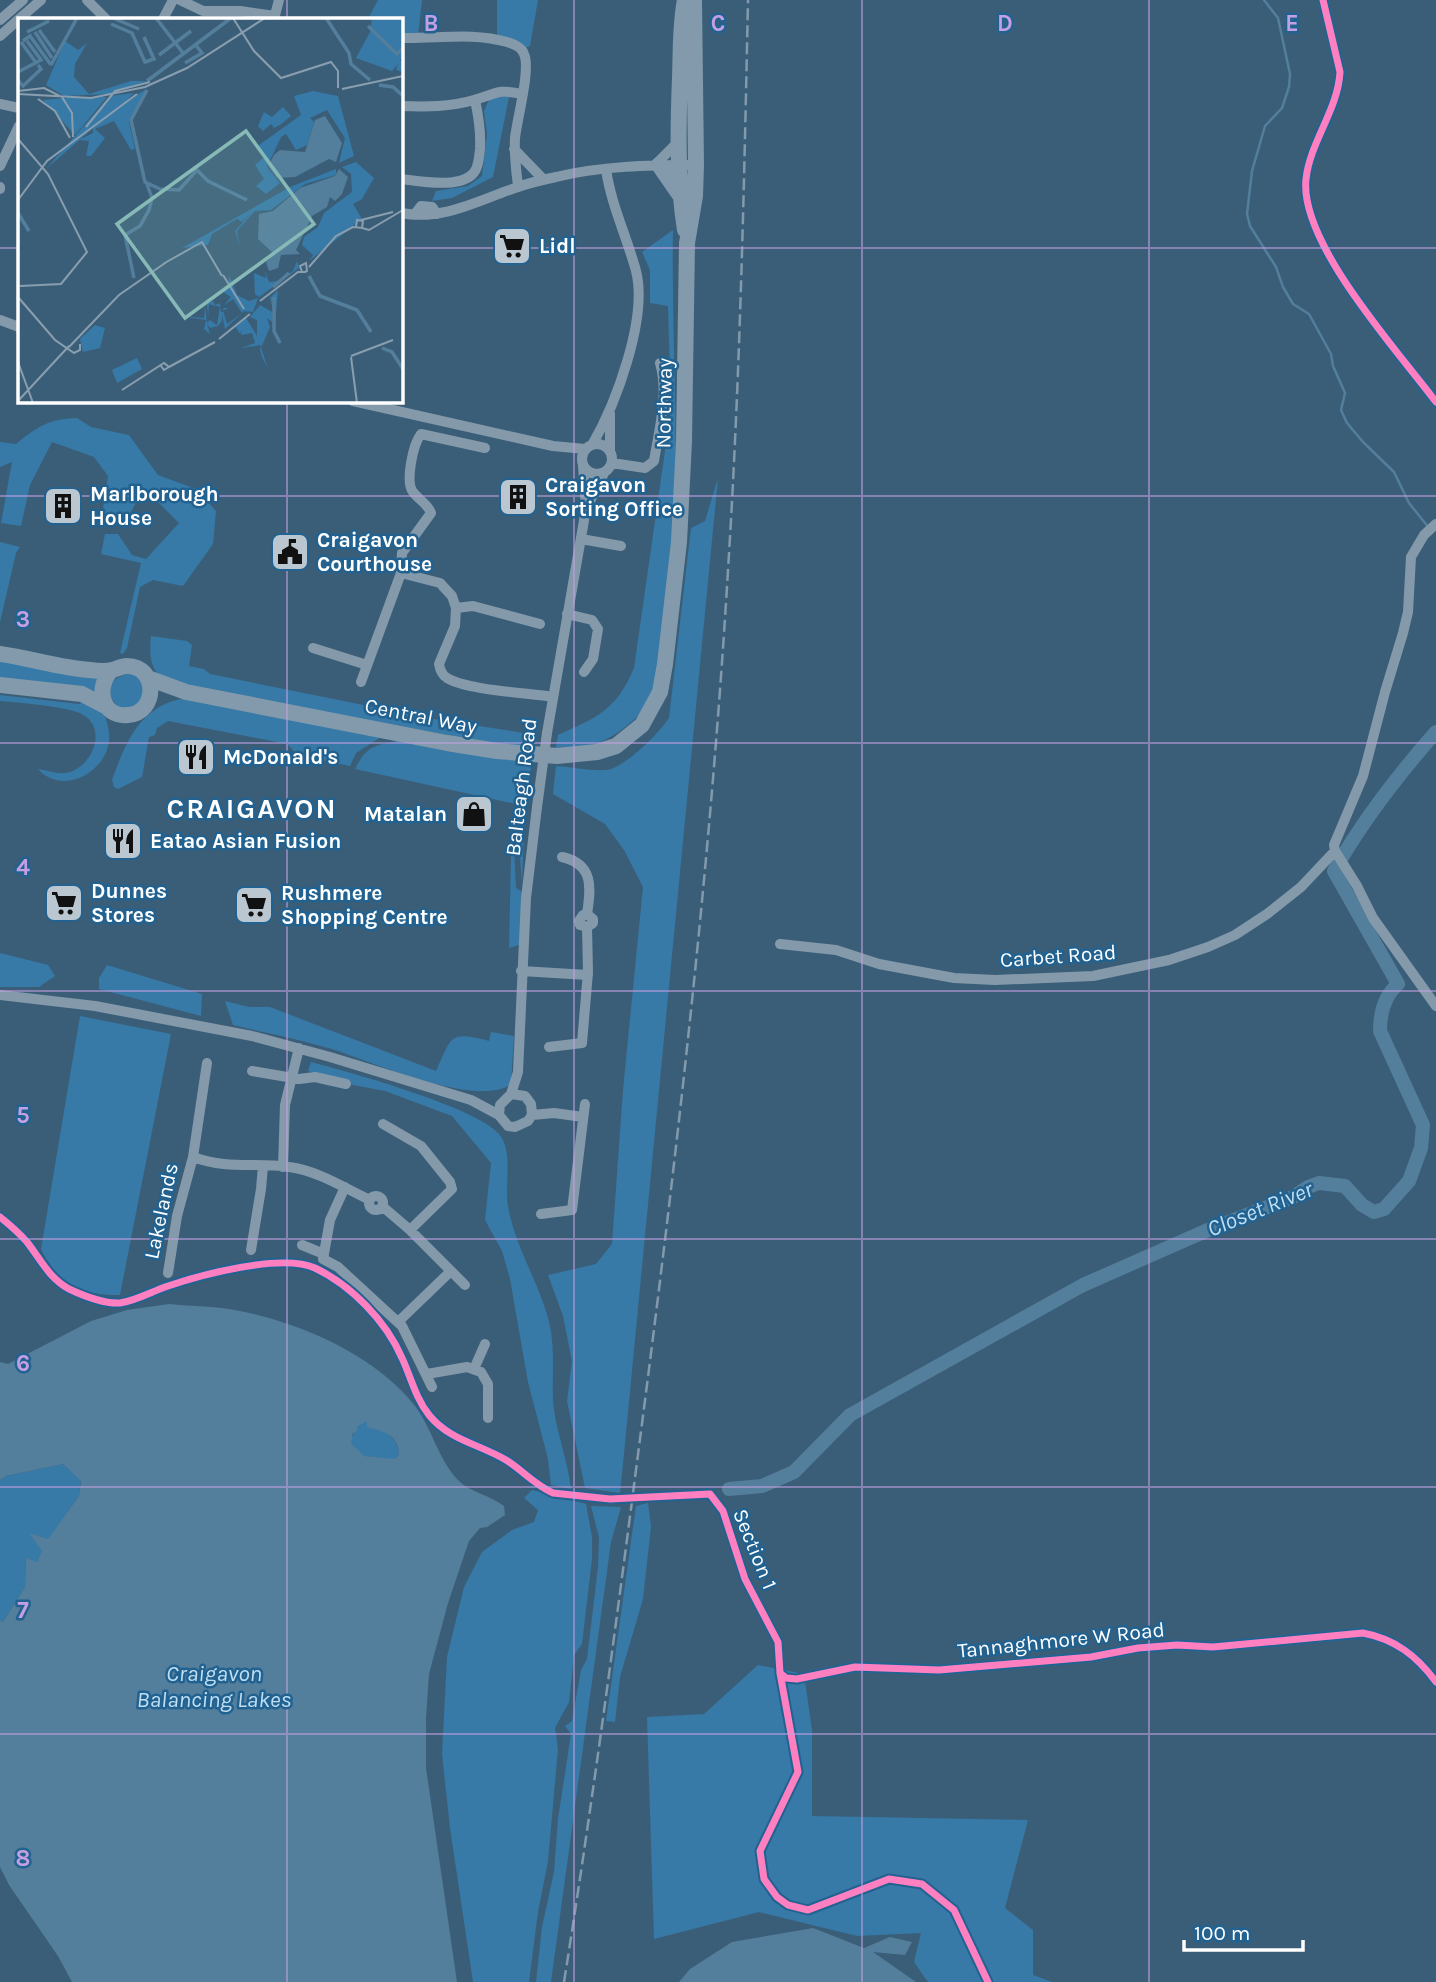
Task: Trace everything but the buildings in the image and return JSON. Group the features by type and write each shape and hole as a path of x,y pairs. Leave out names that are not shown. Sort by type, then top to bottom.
{"highway":[{"name":"Northway","path":"642,725 660,692 666,664 679,542 684,441 687,243 695,196 678,142 691,2"},
{"name":"Northway","path":"687,243 679,194 687,165 691,2"},
{"path":"656,166 679,194"},
{"path":"0,653 87,670 112,670"},
{"path":"0,685 82,694 121,715 129,716 147,705 151,695 148,678 144,673 132,667 112,670 102,687 107,707"},
{"name":"Central Way","path":"148,678 186,692 497,751 557,756 597,752 616,746 642,725"},
{"name":"Central Way","path":"147,705 156,699 186,692"}],"street":[{"path":"0,20 23,0"},
{"path":"20,18 41,0"},
{"path":"87,0 105,18"},
{"path":"164,18 173,0"},
{"path":"180,0 202,15 240,10 275,18 279,0"},
{"path":"1324,0 1340,72 1335,98 1309,165 1306,190 1308,209 1315,229 1359,302 1436,402"},
{"path":"0,36 18,20"},
{"path":"402,38 464,37 510,43 520,48 526,56 514,149 518,186"},
{"path":"402,106 439,107 475,100 505,90 523,94"},
{"path":"402,178 453,183 476,171 481,125 475,100"},
{"path":"0,104 18,108"},
{"path":"0,166 18,128"},
{"path":"656,166 678,142"},
{"path":"514,149 544,180"},
{"path":"402,214 437,214 455,210 518,186 606,169 687,165"},
{"path":"604,473 590,473 586,455 610,411 626,362 640,295 636,271 612,199 606,169"},
{"path":"0,320 18,327"},
{"path":"358,402 586,455 602,445 611,457 645,468 654,461 662,408 664,375 660,363"},
{"path":"610,411 611,457"},
{"path":"362,681 401,573 402,553 431,513 412,491 409,482 415,440 421,434 479,447 471,459"},
{"name":"Balteagh Road","path":"524,1096 518,1072 523,947 547,733 586,509 586,455"},
{"name":"Balteagh Road","path":"586,509 611,457"},
{"name":"Carbet Road","path":"780,944 836,950 879,964 954,978 995,980 1093,976 1169,960 1208,947 1268,914 1336,853 1334,845 1363,776 1404,633 1408,612 1410,557 1416,545 1432,528"},
{"path":"582,539 621,546"},
{"path":"401,573 440,583 452,596 456,608 454,626 439,664 440,671 447,678 476,687 553,697"},
{"path":"456,608 473,606 540,624"},
{"path":"567,614 592,620 598,629 593,659 584,672"},
{"path":"313,648 367,665"},
{"path":"1336,853 1373,918 1436,1006"},
{"path":"549,1047 582,1043 588,975 587,928 580,925 579,921 587,914 591,889 589,879 581,866 562,857"},
{"path":"522,966 588,975"},
{"path":"0,995 95,1006 209,1027 299,1048 471,1100 499,1115 508,1126 515,1127 528,1121 532,1115 531,1104 524,1096 471,1100"},
{"path":"283,1167 285,1105 299,1048"},
{"name":"Lakelands","path":"168,1273 177,1216 192,1157 207,1060"},
{"path":"252,1071 291,1078 315,1077 346,1084"},
{"name":"Balteagh Road","path":"507,1097 518,1072"},
{"path":"262,1085 264,1073"},
{"path":"499,1115 500,1105 507,1097"},
{"path":"541,1214 572,1210 584,1104"},
{"path":"532,1115 554,1113 583,1117"},
{"path":"380,1123 421,1146 450,1182 452,1189 410,1230"},
{"name":"Lakelands","path":"192,1157 218,1165 283,1167 333,1181 370,1200 370,1207 374,1209 382,1206 465,1285"},
{"path":"251,1250 263,1166"},
{"path":"345,1188 330,1220 323,1259 338,1266 402,1326 432,1387"},
{"path":"302,1245 324,1254"},
{"path":"398,1322 452,1271"},
{"path":"474,1369 485,1343"},
{"path":"427,1374 467,1367 481,1372 488,1384 484,1414"},
{"name":"Tannaghmore W Road","path":"797,1679 855,1667 939,1670 1091,1657 1138,1648 1177,1645 1213,1647 1363,1633 1382,1636 1404,1649 1422,1664 1436,1682"}],"shaded area":[{"path":"378,0 422,0 418,35 402,33 402,18 369,18"},
{"path":"497,0 538,0 530,46 525,48 497,36"},
{"path":"509,97 493,177 452,198 432,201 436,191 468,186 482,176 487,134 484,111 489,100"},
{"path":"673,230 675,526 669,601 652,700 633,721 610,738 584,748 555,751 558,735 604,711 620,694 634,668 671,409 668,306 650,303 650,270 642,252"},
{"path":"77,418 91,427 129,435 158,475 196,489 216,511 213,544 183,586 153,580 140,587 127,648 123,654 120,653 141,563 101,554 105,534 118,534 132,555 146,559 179,523 144,488 126,521 115,522 102,515 108,476 94,457 52,442 30,485 21,526 1,523 12,462 0,467 0,442 16,444 44,425"},
{"path":"718,478 620,1493 585,1488 567,1401 572,1361 563,1316 548,1275 596,1264 612,1244 623,1090 643,887 624,850 605,824 553,794 556,766 600,770 614,768 641,749 669,718 691,528 705,521"},
{"path":"0,542 20,547 16,553 0,622"},
{"path":"151,636 187,641 192,645 189,666 204,669 210,674 428,718 537,735 533,751 203,690 169,680 156,671 152,663"},
{"path":"0,659 102,676 97,693 0,680"},
{"path":"132,673 143,680 143,704 120,709 111,697 110,686 117,678"},
{"path":"0,695 79,704 83,701 105,717 109,741 105,754 98,765 87,774 62,781 49,778 38,769 65,773 82,765 88,758 95,740 92,723 85,716 69,710 0,701"},
{"path":"180,699 198,699 381,737 356,753 350,766 298,755 287,744 168,721 157,728 155,735 149,737 142,777 118,789 114,787 112,780 128,741 136,729 154,710"},
{"path":"403,739 532,761 525,804 522,884 516,804 355,769 370,749"},
{"path":"512,810 516,888 524,893 519,945 509,948"},
{"path":"0,953 48,965 55,976 39,987 0,987"},
{"path":"107,965 202,994 201,1016 99,989 99,978"},
{"path":"225,1001 249,1007 270,1007 436,1071 449,1044 458,1037 489,1041 491,1032 514,1036 511,1084 495,1090 474,1091 449,1087 396,1072 332,1049 233,1025"},
{"path":"80,1016 171,1034 120,1295 94,1293 73,1285 55,1271 41,1249"},
{"path":"311,1062 439,1102 486,1124 504,1141 511,1222 541,1296 550,1326 554,1412 571,1489 551,1485 548,1459 528,1382 510,1279 502,1251 485,1220 491,1163 452,1116 385,1091 353,1085 308,1071"},
{"path":"368,1422 388,1434 396,1443 399,1455 395,1460 365,1456 350,1444 358,1427"},
{"path":"63,1464 81,1480 79,1496 48,1540 37,1563 26,1559 25,1587 3,1622 0,1620 0,1480 6,1476"},
{"path":"532,1490 586,1504 592,1537 592,1559 582,1644 574,1655 569,1702 555,1728 558,1749 548,1861 529,1982 473,1982 442,1754 447,1657 464,1587 482,1552 512,1530 534,1522 538,1510 524,1498"},
{"path":"648,1503 651,1527 643,1599 620,1677 615,1722 606,1721 636,1506"},
{"path":"591,1506 621,1507 611,1542 551,1982 536,1982 542,1927 554,1872 558,1819 571,1734 565,1726 572,1721 581,1670 587,1659 598,1567 599,1537"},
{"path":"758,1665 804,1674 812,1730 812,1816 1028,1820 1005,1908 1033,1930 1033,1975 1052,1982 928,1982 914,1962 921,1933 857,1936 759,1912 654,1939 647,1717 704,1714"}],"water":[{"name":"Craigavon Balancing Lakes","path":"169,1304 222,1308 274,1320 328,1340 376,1369 397,1387 421,1415 445,1463 458,1480 504,1506 505,1515 487,1527 480,1528 469,1541 448,1603 429,1674 426,1768 457,1982 72,1982 0,1867 0,1620 3,1622 25,1587 26,1558 37,1562 42,1551 29,1533 48,1539 79,1496 81,1481 63,1464 6,1476 0,1480 0,1362 8,1364 91,1321 127,1310","holes":["367,1422 367,1427 393,1438 399,1455 395,1459 365,1456 351,1444 353,1433 358,1426"]},
{"path":"813,1928 864,1948 890,1937 912,1942 905,1955 873,1952 916,1982 679,1982 690,1969 732,1942"}],"waterway":[{"path":"1264,0 1278,18 1290,74 1282,108 1265,126 1252,171 1247,214 1250,226 1276,267 1293,304 1309,314 1331,354 1333,366 1345,393 1341,410 1347,423 1394,472 1409,503 1429,528"},
{"name":"Closet River","path":"729,1489 762,1486 794,1472 850,1415 1083,1285 1208,1230 1293,1197 1308,1187 1319,1183 1345,1186 1362,1205 1374,1212 1384,1209 1409,1181 1421,1148 1423,1125 1380,1031 1384,1005 1398,984 1334,871 1381,799 1436,732"}],"railway":[{"path":"564,1982 598,1756 648,1377 673,1176 705,873 736,428 748,0"}],"cycle path":[{"path":"1323,0 1340,72 1334,100 1309,165 1306,179 1308,205 1318,234 1354,295 1436,402"},
{"name":"Section 1","path":"0,1217 24,1239 62,1285 107,1302 126,1302 180,1282 240,1267 282,1263 315,1268 342,1284 377,1318 395,1344 420,1401 437,1423 455,1436 506,1460 546,1490 610,1499 710,1494 723,1511 745,1579 778,1642 780,1673 798,1772 760,1851 764,1879 777,1897 788,1905 808,1910 889,1879 922,1884 954,1910 988,1982"},
{"path":"780,1673 786,1678 797,1679 855,1667 939,1670 1091,1657 1138,1648 1177,1645 1213,1647 1363,1633 1404,1650 1421,1664 1436,1682"}],"place":[{"name":"Lidl","path":"512,246"},
{"name":"Craigavon Sorting Office","path":"518,497"},
{"name":"Marlborough House","path":"63,506"},
{"name":"Craigavon Courthouse","path":"290,552"},
{"name":"McDonald's","path":"196,757"},
{"name":"Matalan","path":"474,814"},
{"name":"Eatao Asian Fusion","path":"123,841"},
{"name":"Dunnes Stores","path":"64,903"},
{"name":"Rushmere Shopping Centre","path":"254,905"}],"district":[{"name":"CRAIGAVON","path":"252,808"}]}
